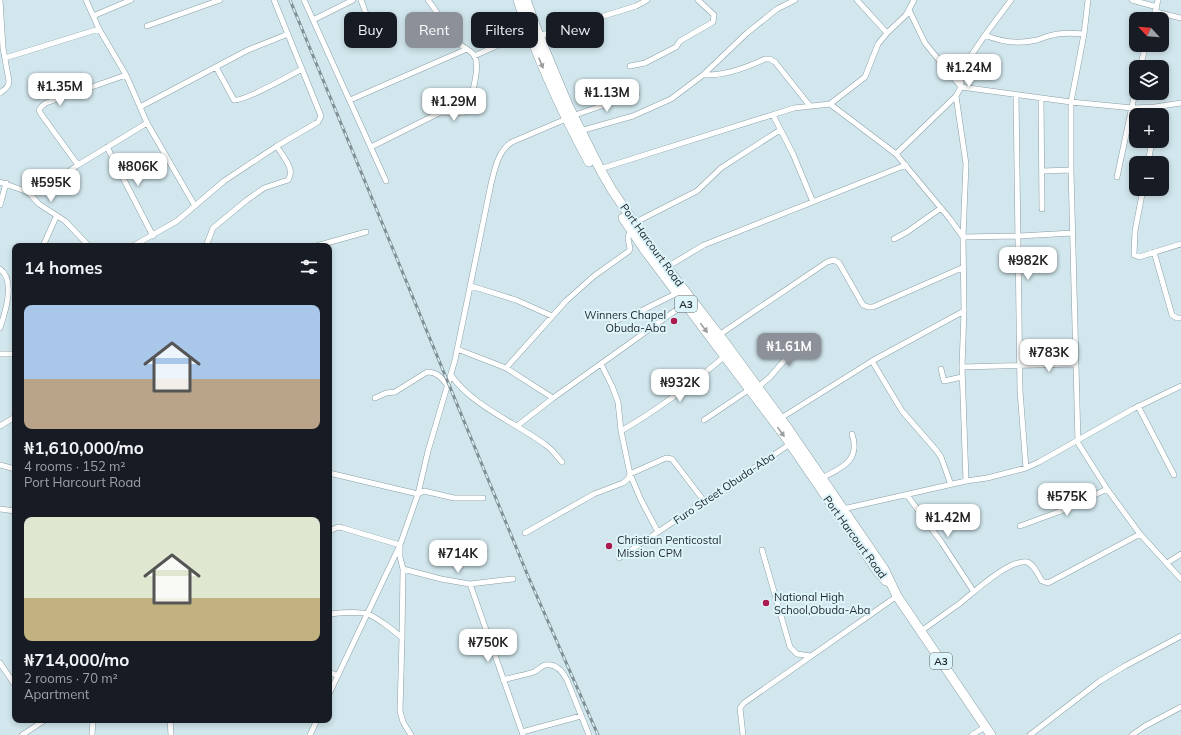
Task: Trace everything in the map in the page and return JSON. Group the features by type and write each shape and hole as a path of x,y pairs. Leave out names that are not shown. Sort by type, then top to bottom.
{"highway":[{"name":"Port Harcourt Road","path":"518,0 522,12"},
{"name":"Port Harcourt Road","path":"526,0 569,117 580,132 586,150 600,169 633,228 667,266 719,335 790,444 878,572 892,587"},
{"name":"Port Harcourt Road","path":"536,48 606,193 633,228 677,293 725,356 781,418 884,569 892,587"},
{"name":"A3","path":"892,587 991,735"}],"street":[{"path":"0,0 3,48 9,85 0,93"},
{"path":"86,0 99,29 126,75 146,122 195,206"},
{"path":"93,16 131,0"},
{"path":"147,26 220,0"},
{"path":"139,243 177,221 224,181 277,146 318,122 320,119 321,116 274,0"},
{"path":"304,0 386,180"},
{"path":"313,20 353,0"},
{"path":"361,0 365,12"},
{"path":"371,147 439,113 463,113 468,106 476,71 476,59 467,49 458,43 428,0"},
{"path":"539,36 636,6 647,0"},
{"path":"630,66 646,63 664,54 676,47 680,41 713,22 714,15 698,0"},
{"path":"580,132 633,116 671,99 703,75 747,32 777,9 795,0"},
{"path":"858,0 887,33"},
{"path":"600,169 794,108 830,104 866,77 875,49 887,33 909,10 914,0"},
{"path":"896,154 956,96 961,87 961,76 964,66 1011,0"},
{"path":"1088,0 1084,34 1071,102 1071,170 1078,440 1079,446 1107,489 1140,534 1181,580"},
{"path":"1132,0 1181,18"},
{"path":"1155,12 1158,0"},
{"path":"909,10 925,43 961,87 1071,102 1133,108 1155,107 1181,103"},
{"path":"5,58 99,29"},
{"path":"985,35 995,39 1026,41 1037,40 1053,35 1070,33 1084,34"},
{"path":"140,107 248,50 288,34"},
{"path":"474,56 492,48"},
{"path":"350,100 467,49"},
{"path":"703,75 714,76 765,59 770,59 775,62 810,106"},
{"path":"216,67 234,100 247,97 302,69"},
{"path":"78,165 41,114 40,110 42,106 46,103 126,75"},
{"path":"332,688 400,545 418,494 428,451 451,375 471,286 491,184 498,158 506,145 512,142 569,117 637,94"},
{"path":"1016,95 1021,366 1020,391 1026,468"},
{"path":"956,96 966,164 963,237 964,311 962,367 966,481"},
{"path":"1041,98 1043,171 1042,209"},
{"path":"1133,108 1134,100"},
{"path":"830,104 896,154 963,237"},
{"path":"773,115 793,154 813,202"},
{"path":"28,192 45,188 78,165 146,122"},
{"path":"1117,177 1129,125"},
{"path":"506,368 566,301 594,276 629,251 628,238 633,228 697,191 721,168 780,130"},
{"path":"207,243 213,228 247,200 264,188 288,180 291,172 277,146"},
{"path":"107,147 153,236"},
{"path":"667,266 704,245 906,165"},
{"path":"1043,171 1071,170"},
{"path":"0,182 28,192 33,199 56,217 65,221 86,243"},
{"path":"0,205 6,183"},
{"path":"1142,196 1135,231 1134,253 1136,257 1181,244"},
{"path":"894,239 907,232 941,208"},
{"path":"44,243 56,217"},
{"path":"327,243 366,232"},
{"path":"963,237 1073,233"},
{"path":"1154,252 1172,315 1177,318 1181,318"},
{"path":"719,335 827,262 834,260 839,263 864,305 868,307 873,307 964,267"},
{"path":"0,269 8,281 6,310 0,328"},
{"path":"471,286 516,300 552,316"},
{"path":"612,322 643,310 677,293"},
{"path":"518,426 553,398 686,303"},
{"path":"781,418 872,361 964,311"},
{"path":"704,420 770,377 789,355 816,339"},
{"path":"457,349 506,368 553,398"},
{"path":"0,354 12,354"},
{"path":"621,430 647,416 690,386 725,356"},
{"path":"872,361 902,411 941,457 951,485"},
{"path":"601,364 616,398 630,474 641,500 658,532"},
{"path":"962,367 1076,364"},
{"path":"941,369 944,381 962,377"},
{"path":"375,398 386,392 395,392 427,372 435,373 448,386"},
{"path":"451,375 456,383 475,400 548,446 562,462"},
{"path":"843,509 966,481 987,478 1026,468 1138,406 1181,386"},
{"path":"1138,406 1174,475"},
{"path":"0,426 12,419"},
{"path":"822,478 849,462 853,455 854,447 852,434"},
{"name":"Furo Street Obuda-Aba","path":"619,558 790,444"},
{"path":"525,534 594,494 623,483 628,479 630,474 670,458 675,462 704,501"},
{"path":"0,465 12,468"},
{"path":"332,474 418,494 424,491 454,498 483,498"},
{"path":"1020,526 1061,511 1107,489"},
{"path":"907,495 942,543 974,592"},
{"path":"0,509 12,511"},
{"path":"332,530 338,527 343,528 400,545"},
{"path":"921,631 1003,570 1024,562 1029,563 1033,566 1042,581 1048,583 1140,534"},
{"path":"400,545 400,557 403,569 400,711 403,722 411,735"},
{"path":"762,550 790,647 797,654 810,656"},
{"path":"1167,563 1181,554"},
{"path":"403,569 441,579 470,584 513,579"},
{"path":"470,584 522,733 580,716"},
{"path":"743,735 740,708 744,703 897,596"},
{"path":"332,614 367,614 393,630 402,638"},
{"path":"1030,735 1100,682 1125,666 1181,636"},
{"path":"0,663 12,681"},
{"path":"503,680 534,671 545,665 558,668 564,673 580,716 589,735"},
{"path":"332,673 338,676"},
{"path":"1132,735 1145,726 1181,707"},
{"path":"22,735 38,723"},
{"path":"92,735 93,723"},
{"path":"170,723 171,735"},
{"path":"310,735 316,723"},
{"path":"972,735 985,727"}],"railway":[{"path":"290,0 528,576 598,735"}],"place":[{"name":"Winners Chapel Obuda-Aba","path":"674,321"},
{"name":"Christian Penticostal Mission CPM","path":"609,546"},
{"name":"National High School,Obuda-Aba","path":"766,603"}]}
